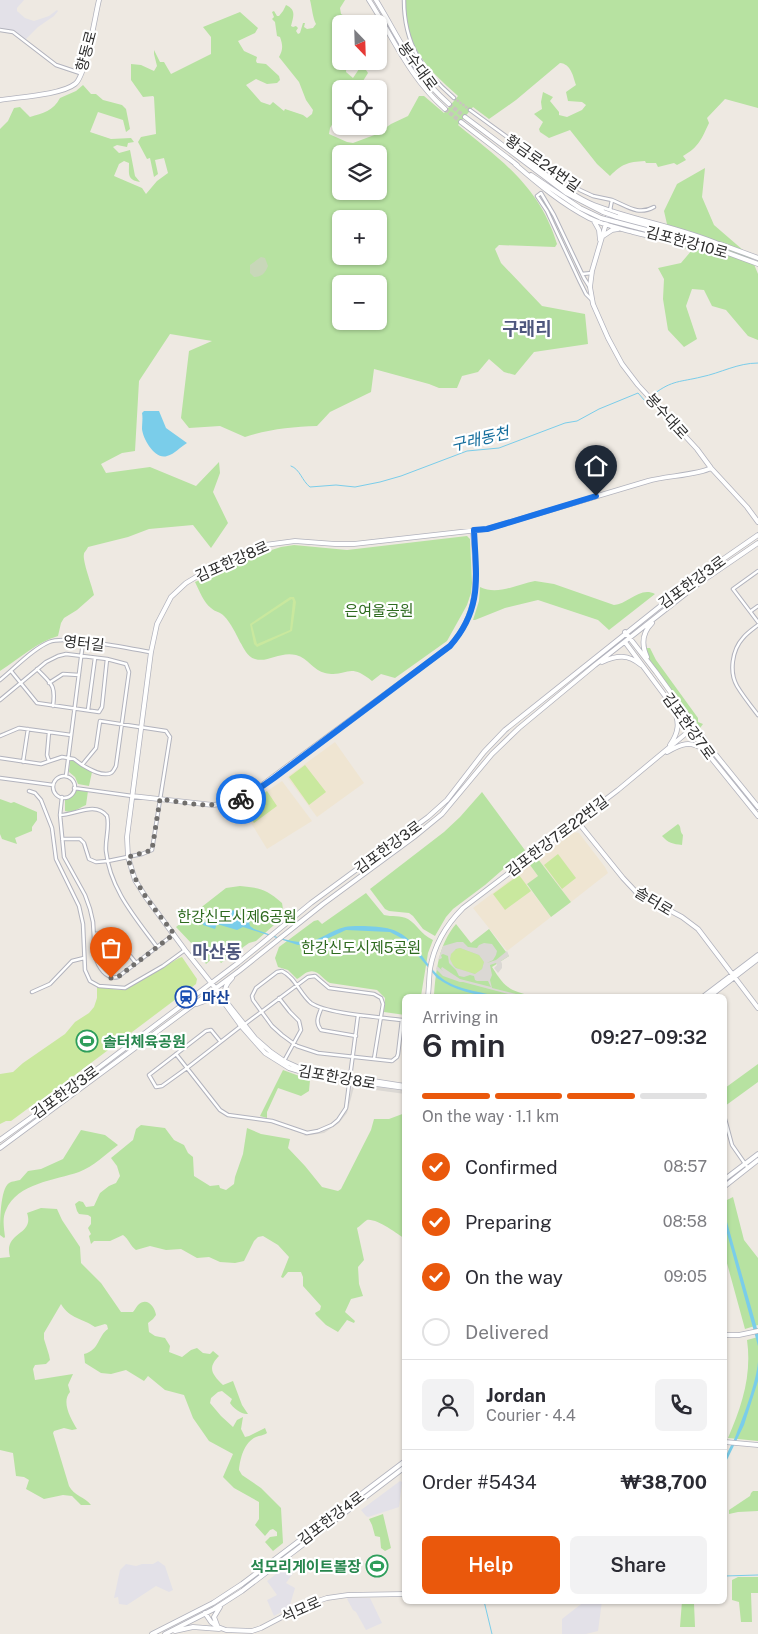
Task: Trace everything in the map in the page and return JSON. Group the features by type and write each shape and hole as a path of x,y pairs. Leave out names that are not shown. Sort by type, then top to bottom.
{"street":[{"name":"향동로","path":"0,100 68,88 76,83 81,76 99,0"},
{"name":"봉수대로","path":"369,0 412,72 425,89 445,109"},
{"name":"봉수대로","path":"376,0 420,74 436,93 449,104"},
{"path":"404,0 406,29 415,52 430,74 454,98"},
{"path":"0,30 13,32 56,65 80,73 81,76"},
{"name":"황금로24번길","path":"470,110 580,190 638,211 645,211 654,207"},
{"path":"465,117 511,151 592,204 701,236 722,245"},
{"path":"461,122 536,183 564,203 590,218 678,243 719,250"},
{"name":"김포한강10로","path":"511,151 566,193 603,212 722,245 758,258"},
{"name":"김포한강10로","path":"515,164 563,198 601,218 719,250 758,264"},
{"name":"봉수대로","path":"590,287 550,207 541,193 538,194 537,196 547,211 586,294 591,299"},
{"path":"610,210 612,200"},
{"name":"봉수대로","path":"610,210 592,273 590,287 591,299 608,338 622,364 638,385 697,449 758,522"},
{"path":"590,218 598,226 601,243"},
{"path":"603,236 612,230 621,228"},
{"path":"582,274 592,273"},
{"path":"580,282 590,287"},
{"name":"김포한강8로","path":"402,1087 298,1072 265,1053 185,950 140,888 131,871 127,837 132,796 151,652 157,624 165,607 178,589 194,577 259,547 295,541 354,544 487,529 648,480 703,472 711,468"},
{"path":"74,788 213,805 228,803 247,796 274,778 450,646 466,625 474,602 476,586 474,530"},
{"name":"김포한강3로","path":"0,1140 60,1097 211,982 311,903 428,817 447,800 484,752 499,736 625,632 693,580 758,535"},
{"name":"김포한강3로","path":"0,1148 239,971 287,932 436,820 454,802 498,747 595,665 661,613 698,584 758,543"},
{"path":"758,571 732,589 758,623 739,643 734,656 733,667 737,686 758,715"},
{"path":"751,612 758,606"},
{"path":"656,672 645,654 643,640 647,628 661,613"},
{"name":"김포한강7로","path":"625,632 627,640 690,730 758,816"},
{"name":"김포한강7로","path":"620,636 627,640 656,672 695,726 758,806"},
{"name":"영터길","path":"0,680 49,642 65,640 151,652"},
{"path":"66,776 83,642"},
{"path":"0,700 48,660 66,654 108,659 124,663 129,669 116,766 111,773 91,770 74,760 62,757 41,764 0,758"},
{"path":"595,665 615,657 627,657 640,664 653,678"},
{"path":"88,710 95,658"},
{"path":"11,671 37,703 99,712 102,709 108,659"},
{"path":"37,669 54,690 53,706"},
{"path":"50,683 63,674 79,676"},
{"path":"667,697 678,722 677,732 668,748"},
{"path":"62,839 80,839 84,842 86,854 90,860 96,862 128,857 152,850 170,736 166,731 100,721 96,748 82,764"},
{"name":"김포한강7로22번길","path":"428,994 432,958 443,932 463,908 655,760 695,726"},
{"path":"0,736 16,728 71,735"},
{"path":"23,762 28,729"},
{"path":"49,732 47,755 49,761"},
{"path":"655,760 683,744 694,744 707,751"},
{"path":"66,776 73,781 74,788 69,796 62,797 54,792 53,785 57,779 66,776"},
{"path":"0,778 53,785"},
{"path":"29,791 35,793 41,800 52,828 56,859 79,906 83,924 85,972 92,982 104,987 128,987 185,950"},
{"path":"62,797 60,816 64,856 90,908 95,956 108,977 118,977 174,934"},
{"path":"60,816 90,809 105,812 108,819 106,842 112,878 120,895 157,947"},
{"name":"솔터로","path":"577,821 636,893 682,917 698,929 758,1010"},
{"path":"94,934 105,933 114,936 136,963"},
{"path":"712,994 758,954"},
{"path":"32,992 50,984 72,961 84,958"},
{"path":"707,994 758,959"},
{"path":"226,1004 225,986 239,971"},
{"path":"402,1021 321,1008 306,998 288,974 279,971 252,993 253,1000 276,1030 293,1044 318,1053 389,1062 394,1061 397,1057 402,1031"},
{"path":"220,1041 211,1030 208,1030 149,1075 156,1087 162,1086 296,985 308,977 314,976 329,988 377,995 381,998 383,1002 374,1060"},
{"path":"186,1010 213,998 226,1004"},
{"path":"279,998 301,1024 301,1030 283,1063"},
{"path":"321,1008 317,1020 321,1030 356,1036"},
{"path":"176,1054 220,1110 226,1114 272,1121 307,1132 324,1129 338,1120 346,1108 358,1014"},
{"path":"727,1127 732,1146 747,1166"},
{"path":"727,1184 758,1154"},
{"path":"727,1178 758,1160"},
{"path":"727,1335 758,1331"},
{"path":"727,1442 758,1445"},
{"name":"김포한강4로","path":"152,1634 213,1603 242,1584 402,1464"},
{"name":"김포한강4로","path":"166,1633 205,1613 258,1580 402,1470"},
{"name":"석모로","path":"205,1613 211,1622 218,1627 226,1630 246,1632 258,1630 303,1606 335,1596 402,1594"},
{"path":"218,1627 214,1617 224,1602"},
{"path":"166,1633 193,1627 226,1630"}],"shaded area":[{"path":"0,0 24,0 17,8 17,11 25,18 34,21 58,11 25,40 14,31 0,29"},
{"path":"335,742 364,783 317,817 287,777"},
{"path":"282,781 312,821 267,849 240,805 258,797"},
{"path":"574,832 579,833 608,873 571,902 538,859"},
{"path":"530,865 538,876 527,885 551,917 507,951 473,908"},
{"path":"457,942 463,942 468,947 477,948 484,943 492,944 497,951 496,955 493,960 487,963 496,960 507,951 509,956 501,961 502,968 498,973 494,968 497,965 496,963 490,965 492,988 516,994 508,994 443,976 436,969 437,966 444,972 441,969 442,967 460,979 491,987 488,981 477,981 474,976 459,976 449,963 448,956 443,954 441,955 442,958 438,960 443,946","holes":["460,948 479,955 484,962 482,969 475,974 456,968 450,959 451,954"]},
{"path":"358,1084 402,1091 402,1094 354,1087 347,1113 339,1123 324,1133 304,1136 323,1131 339,1121 347,1110 352,1086"},
{"path":"400,1481 402,1482 399,1507 366,1516 361,1510"},
{"path":"158,1561 165,1566 173,1590 169,1592 156,1586 127,1605 119,1604 118,1597 114,1598 120,1570 126,1564 136,1566 153,1564"},
{"path":"288,1565 294,1572 286,1583 295,1588 289,1608 274,1616 267,1600 277,1595 267,1581"},
{"path":"348,1598 370,1598 382,1623 366,1630 353,1610"},
{"path":"581,1604 602,1604 598,1631 586,1634 562,1634 562,1619"}],"green space":[{"path":"310,0 345,0 340,8 343,15 332,15 332,70 346,70 353,78 358,70 366,70 368,73 364,80 332,80 332,125 329,134 347,142 353,143 374,135 387,135 387,127 408,116 419,96 424,96 444,113 458,96 436,75 419,54 409,31 405,0 758,0 758,108 725,99 707,118 709,123 699,142 683,156 686,160 677,165 674,163 658,167 656,163 634,162 625,164 610,176 597,164 570,130 549,138 540,132 539,129 543,122 534,114 542,109 543,92 553,97 550,101 559,112 559,115 567,117 582,110 586,105 582,102 568,101 566,92 576,85 571,71 564,64 560,63 516,100 489,119 473,107 458,125 504,163 530,191 541,206 557,244 555,247 499,245 495,249 501,263 542,306 585,314 588,344 534,352 515,375 504,372 489,359 478,372 462,376 457,388 439,388 374,369 371,392 330,412 317,426 281,429 245,437 220,426 189,428 181,418 189,351 212,341 170,334 139,381 135,451 122,453 101,464 106,473 150,467 196,486 219,462 220,473 213,492 228,523 211,548 193,525 149,529 128,537 88,547 84,557 94,595 77,610 64,618 58,636 35,647 0,671 0,129 8,121 14,108 20,107 30,117 39,114 51,109 60,98 76,91 83,85 91,94 96,94 103,100 122,105 126,109 130,129 126,132 123,120 98,112 90,132 111,139 131,138 134,142 128,143 127,147 117,145 113,147 119,153 130,150 135,176 140,182 131,178 129,163 124,161 119,164 114,176 142,188 146,194 157,181 168,173 164,158 155,160 158,174 154,177 150,158 147,159 138,142 141,137 156,134 154,97 143,97 131,80 131,64 141,65 154,71 157,66 154,50 160,62 164,62 171,74 211,54 211,37 203,27 240,12 258,28 255,33 238,41 244,51 257,57 257,63 266,64 279,76 280,80 277,83 267,84 256,79 246,85 261,102 270,105 273,102 284,111 285,109 307,118 312,114 313,110 306,100 299,82 279,57 282,43 280,37 277,36 272,12 274,11 279,16 286,5 292,9 291,26 298,28 296,31 298,34 303,23 305,23 304,27 307,29 313,28 316,24"},
{"path":"705,168 702,197 714,225 751,257 758,274 758,340 748,336 726,310 712,306 704,290 692,289 686,306 697,339 684,347 668,330 663,299 664,279 658,268 681,263 692,250 672,246 664,211 677,184"},
{"path":"261,257 265,258 268,266 263,274 254,277 250,273 250,265"},
{"name":"은여울공원","path":"467,536 470,539 472,583 467,605 447,641 395,678 381,674 372,681 358,672 325,673 304,659 290,654 265,660 252,658 246,652 227,619 206,603 195,582 262,553 281,547 294,545 347,550"},
{"path":"535,581 554,584 614,605 644,592 655,594 609,630 598,620 538,600 505,608 473,620 479,601 480,587 501,590"},
{"path":"290,597 294,597 296,602 292,631 257,647 254,644 250,624","holes":["292,599 290,630 257,644 252,625"]},
{"path":"645,648 650,648 656,660 698,718 698,722 703,724 700,728 650,661"},
{"path":"72,759 92,772 89,786 78,784 75,777 69,772"},
{"path":"305,765 326,792 309,805 289,777"},
{"path":"77,789 88,791 86,805 73,811 65,811 65,797 71,796"},
{"path":"267,791 277,806 254,823 243,808"},
{"path":"482,792 527,853 508,865 453,909 435,936 423,929 409,913 385,909 370,889 444,832"},
{"path":"0,799 11,803 14,802 37,812 37,820 32,827 32,831 15,838 17,844 2,839 0,834"},
{"path":"678,824 683,835 682,845 671,843 662,836"},
{"path":"558,854 576,878 562,889 544,865"},
{"path":"538,859 571,902 551,917 527,884 538,876 530,865"},
{"path":"519,875 531,891 505,910 493,894"},
{"name":"한강신도시제6공원","path":"240,886 267,892 282,903 283,909 274,925 256,941 249,943 221,963 215,956 206,964 193,945 176,927 226,888"},
{"name":"한강신도시제5공원","path":"366,893 384,915 408,919 433,940 428,953 421,994 402,994 402,1015 384,1012 385,998 377,990 330,983 312,971 297,979 288,970 278,967 275,958 279,947 314,921 318,920 322,924"},
{"path":"456,924 471,943 489,929 509,956 492,967 504,984 524,994 434,994 439,957 450,932"},
{"path":"460,948 479,955 484,962 482,969 476,974 459,969 452,964 450,960 451,954 454,950"},
{"name":"솔터체육공원","path":"182,957 197,979 196,984 43,1099 11,1121 0,1124 0,1074 13,1072 65,1034 75,1022 89,1013 94,1007 97,998 97,987 126,989"},
{"path":"758,1064 758,1082 727,1105 727,1087"},
{"path":"283,1070 310,1080 309,1091 301,1096 278,1088 267,1112 267,1118 260,1116"},
{"path":"402,1114 402,1237 387,1227 371,1220 367,1220 357,1228 364,1260 358,1267 359,1284 363,1296 351,1299 345,1312 355,1321 354,1323 347,1320 338,1332 326,1325 316,1315 315,1313 320,1310 321,1306 303,1286 301,1272 288,1272 283,1278 281,1277 289,1257 278,1245 263,1236 258,1237 254,1241 244,1261 235,1263 220,1262 209,1257 197,1258 181,1249 166,1250 150,1246 136,1250 123,1235 110,1241 94,1241 91,1244 89,1236 91,1234 88,1228 91,1224 91,1217 79,1214 75,1204 79,1201 83,1202 86,1207 94,1206 100,1193 116,1183 120,1176 117,1166 111,1158 133,1140 136,1129 141,1125 165,1128 174,1140 184,1145 188,1153 193,1157 194,1176 210,1186 219,1185 220,1188 226,1190 234,1184 243,1154 247,1128 261,1134 290,1139 288,1148 322,1187 338,1191 341,1189 371,1130 374,1119 389,1119"},
{"path":"81,1130 105,1135 118,1145 84,1170 38,1184 19,1194 11,1201 6,1210 4,1216 4,1238 0,1235 0,1223 2,1199 6,1186 10,1182 20,1180 28,1171 41,1169 63,1159"},
{"path":"733,1197 744,1240 758,1258 758,1325 745,1329 727,1263 727,1200"},
{"path":"41,1208 57,1209 80,1247 81,1263 101,1283 121,1312 133,1312 138,1305 144,1302 152,1306 156,1315 148,1323 149,1332 155,1336 165,1338 170,1346 169,1352 182,1357 197,1348 203,1353 210,1354 213,1351 219,1356 213,1364 212,1371 223,1385 233,1381 242,1405 248,1414 235,1409 230,1403 232,1399 222,1391 211,1398 210,1403 233,1427 237,1420 243,1417 241,1429 245,1437 265,1428 267,1433 252,1439 248,1443 242,1456 239,1470 242,1475 261,1488 281,1508 283,1543 273,1551 265,1542 270,1537 277,1536 277,1532 273,1529 270,1530 265,1536 255,1525 259,1519 259,1502 234,1488 223,1477 233,1454 209,1441 193,1418 184,1395 165,1390 148,1376 144,1381 126,1370 111,1374 101,1373 85,1363 84,1354 96,1346 108,1329 107,1325 95,1327 68,1313 61,1304 44,1333 50,1360 46,1364 35,1365 33,1369 35,1380 73,1374 68,1385 70,1392 66,1401 70,1416 77,1429 64,1428 53,1433 69,1486 91,1505 81,1505 72,1496 63,1495 44,1499 26,1489 29,1480 16,1476 13,1453 0,1450 0,1258 10,1257 9,1249 11,1242 27,1226 27,1213"},
{"path":"758,1337 758,1441 728,1438 745,1390 748,1366 747,1340"},
{"path":"753,1491 758,1491 758,1511 729,1514 729,1510 750,1496"},
{"path":"383,1514 391,1548 385,1551 381,1548 380,1537 375,1536 369,1519"},
{"path":"738,1577 758,1577 758,1593 751,1593 752,1622 741,1622 739,1602 732,1600 732,1580"},
{"path":"682,1604 694,1604 695,1627 680,1627"}],"water":[{"path":"144,411 159,411 166,428 187,443 173,454 167,456 158,455 150,448 143,433 142,413"},
{"path":"233,910 248,918 250,926 254,929 286,940 300,942 316,940 340,928 349,926 390,929 398,932 412,943 439,976 452,984 487,994 465,991 450,986 437,978 405,940 390,932 346,930 318,943 298,945 243,927 237,930 217,924 215,929 203,925 203,923 219,917 223,920"},
{"path":"727,1222 758,1332 758,1346 727,1233"},
{"path":"758,1362 758,1381 744,1425 727,1460 727,1453 736,1435 755,1379"}],"waterway":[{"name":"구래동천","path":"654,394 666,386 677,382 736,366 758,363"},
{"name":"구래동천","path":"291,466 297,470 310,487 336,485 355,487 401,476 467,451 499,448 565,423 577,421 599,409 638,393 645,401"},
{"path":"727,1576 758,1575"},
{"path":"485,1604 492,1634"}],"tunnel":[{"path":"454,98 470,110"},
{"path":"449,104 465,117"},
{"path":"445,109 461,122"}],"way so far":[{"path":"111,978 118,977 174,934 135,880 128,857 152,850 160,799 205,805 228,803 241,799"}],"place":[{"name":"마산","path":"186,997"},
{"name":"솔터체육공원","path":"87,1041"},
{"name":"석모리게이트볼장","path":"377,1566"}],"district":[{"name":"구래리","path":"527,328"},
{"name":"마산동","path":"217,951"}],"route":[{"path":"241,799 274,778 450,646 466,625 476,595 474,530 487,529 596,496"}]}
